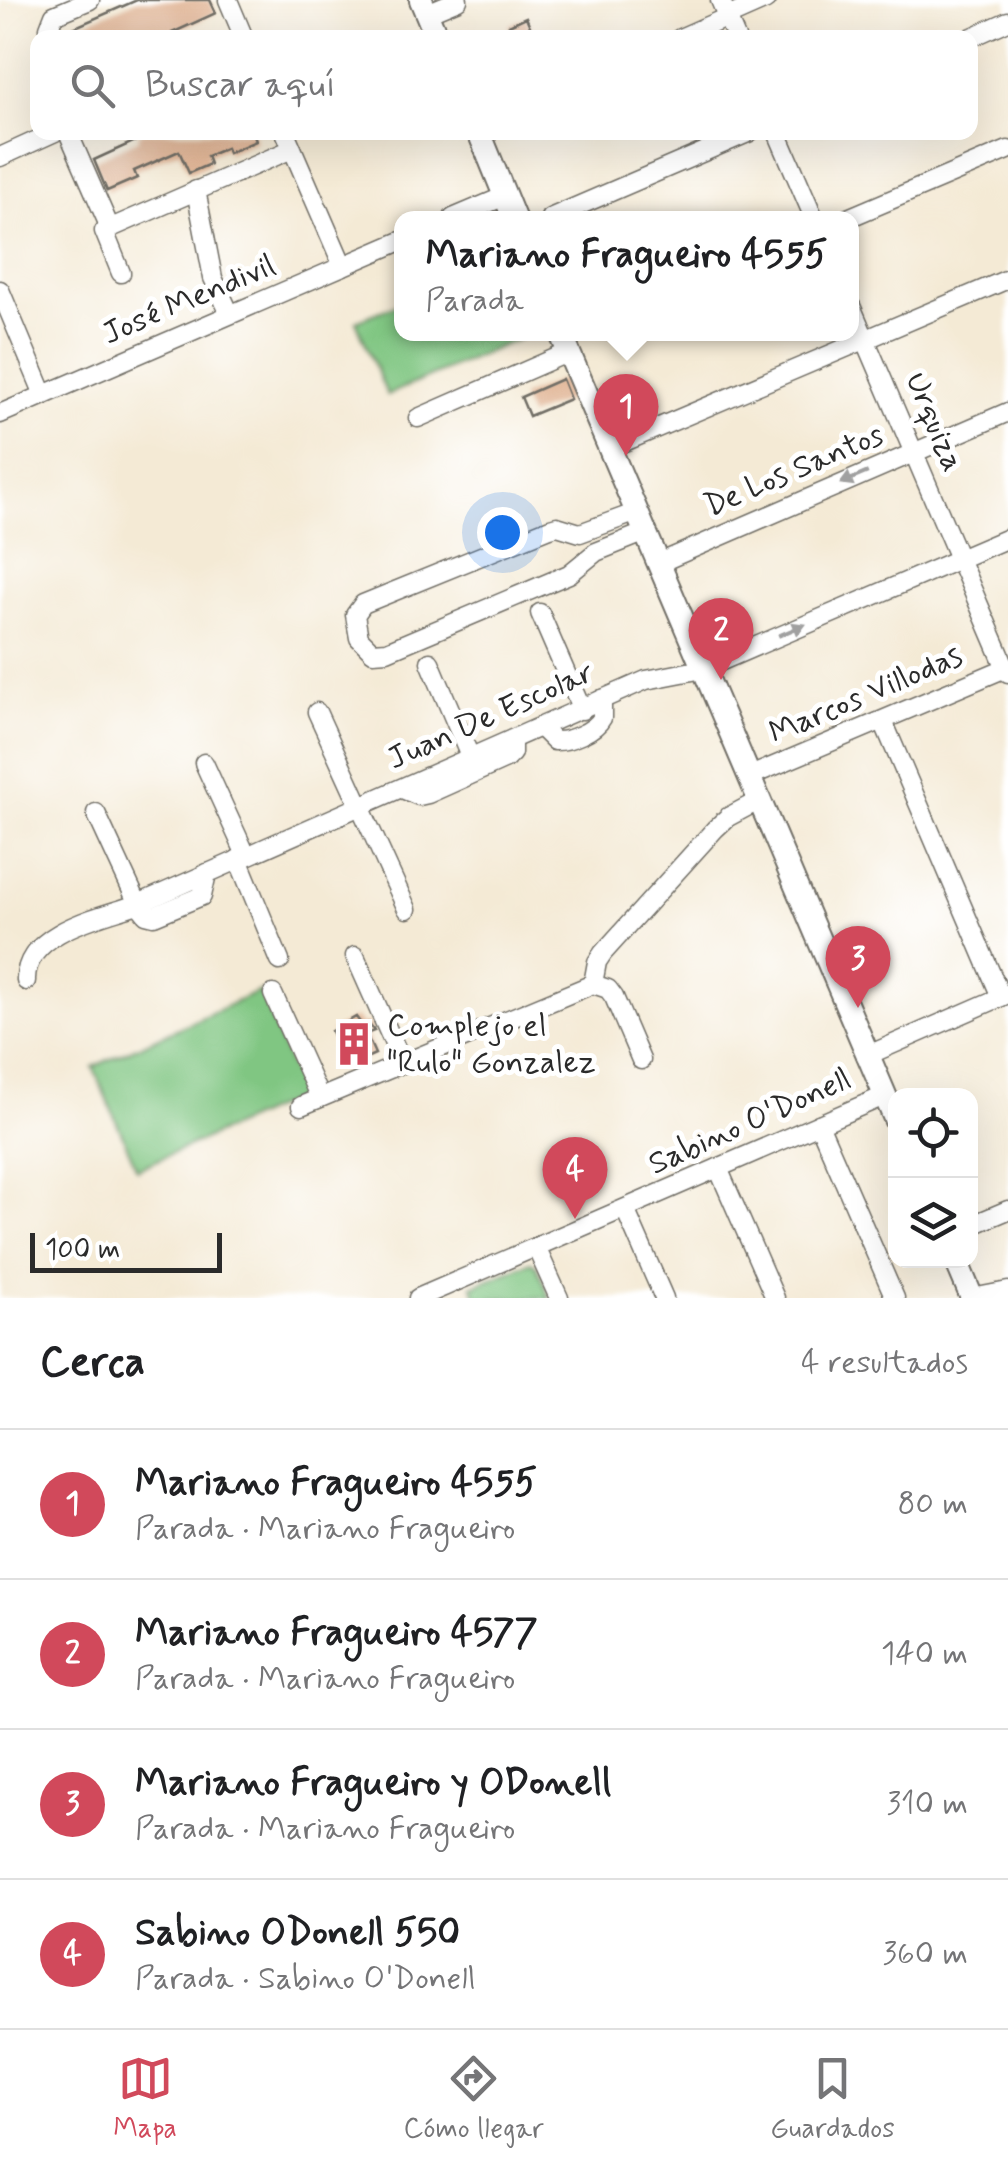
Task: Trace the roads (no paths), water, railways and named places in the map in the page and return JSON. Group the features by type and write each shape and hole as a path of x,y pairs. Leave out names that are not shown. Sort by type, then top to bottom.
{"main road":[{"path":"482,140 511,211"},
{"path":"569,341 610,448 888,1104"},
{"path":"959,1268 972,1298"}],"street":[{"path":"50,30 54,15 90,0"},
{"path":"228,0 241,30"},
{"path":"424,7 458,0"},
{"path":"692,30 724,8 766,0"},
{"path":"978,34 1008,21"},
{"path":"0,158 37,140"},
{"path":"72,140 110,228"},
{"path":"566,211 731,140"},
{"path":"780,140 811,211"},
{"path":"120,273 104,231 196,190 289,141 343,266"},
{"path":"859,213 1008,150"},
{"path":"196,190 213,278 230,314"},
{"path":"469,211 505,196"},
{"name":"José Mendivil","path":"0,414 394,244"},
{"path":"610,448 1008,279"},
{"path":"0,290 44,395"},
{"name":"Urquiza","path":"859,324 1007,670"},
{"path":"418,418 567,341"},
{"name":"De Los Santos","path":"658,562 1008,412"},
{"path":"642,522 589,556 569,574 388,650 373,652 359,638 355,616 363,604 550,528 557,526 580,533 642,522"},
{"path":"580,533 589,556"},
{"name":"Juan De Escolar","path":"26,981 28,962 64,929 138,904 646,680 703,669 1008,538"},
{"path":"540,613 582,710"},
{"path":"430,662 471,759"},
{"name":"Marcos Villodas","path":"748,777 1007,670"},
{"path":"540,728 554,741 562,742 602,718 602,699"},
{"path":"317,712 407,908"},
{"path":"883,721 1004,996"},
{"path":"402,789 418,796 428,794 506,760 512,753 512,741"},
{"path":"204,763 280,961"},
{"path":"592,984 602,953 649,906 715,829 758,801"},
{"path":"96,812 138,904"},
{"path":"355,956 403,1064"},
{"path":"301,1106 592,984 608,989 614,997 641,1060"},
{"path":"273,994 320,1098"},
{"name":"Sabino O'Donell","path":"866,1056 1004,996"},
{"name":"Sabino O'Donell","path":"418,1298 884,1096"},
{"path":"819,1124 895,1298"},
{"path":"718,1168 775,1298"},
{"path":"625,1209 664,1298"},
{"path":"978,1223 1008,1210"},
{"path":"536,1246 559,1298"},
{"path":"972,1298 1008,1291"}],"place":[{"name":"Mariano Fragueiro 4555","path":"626,456"},
{"name":"Mariano Fragueiro 4577","path":"721,680"},
{"name":"Mariano Fragueiro y ODonell","path":"858,1008"},
{"name":"Complejo el \"Rulo\" Gonzalez","path":"354,1044"},
{"name":"Sabino ODonell 550","path":"575,1219"}]}
